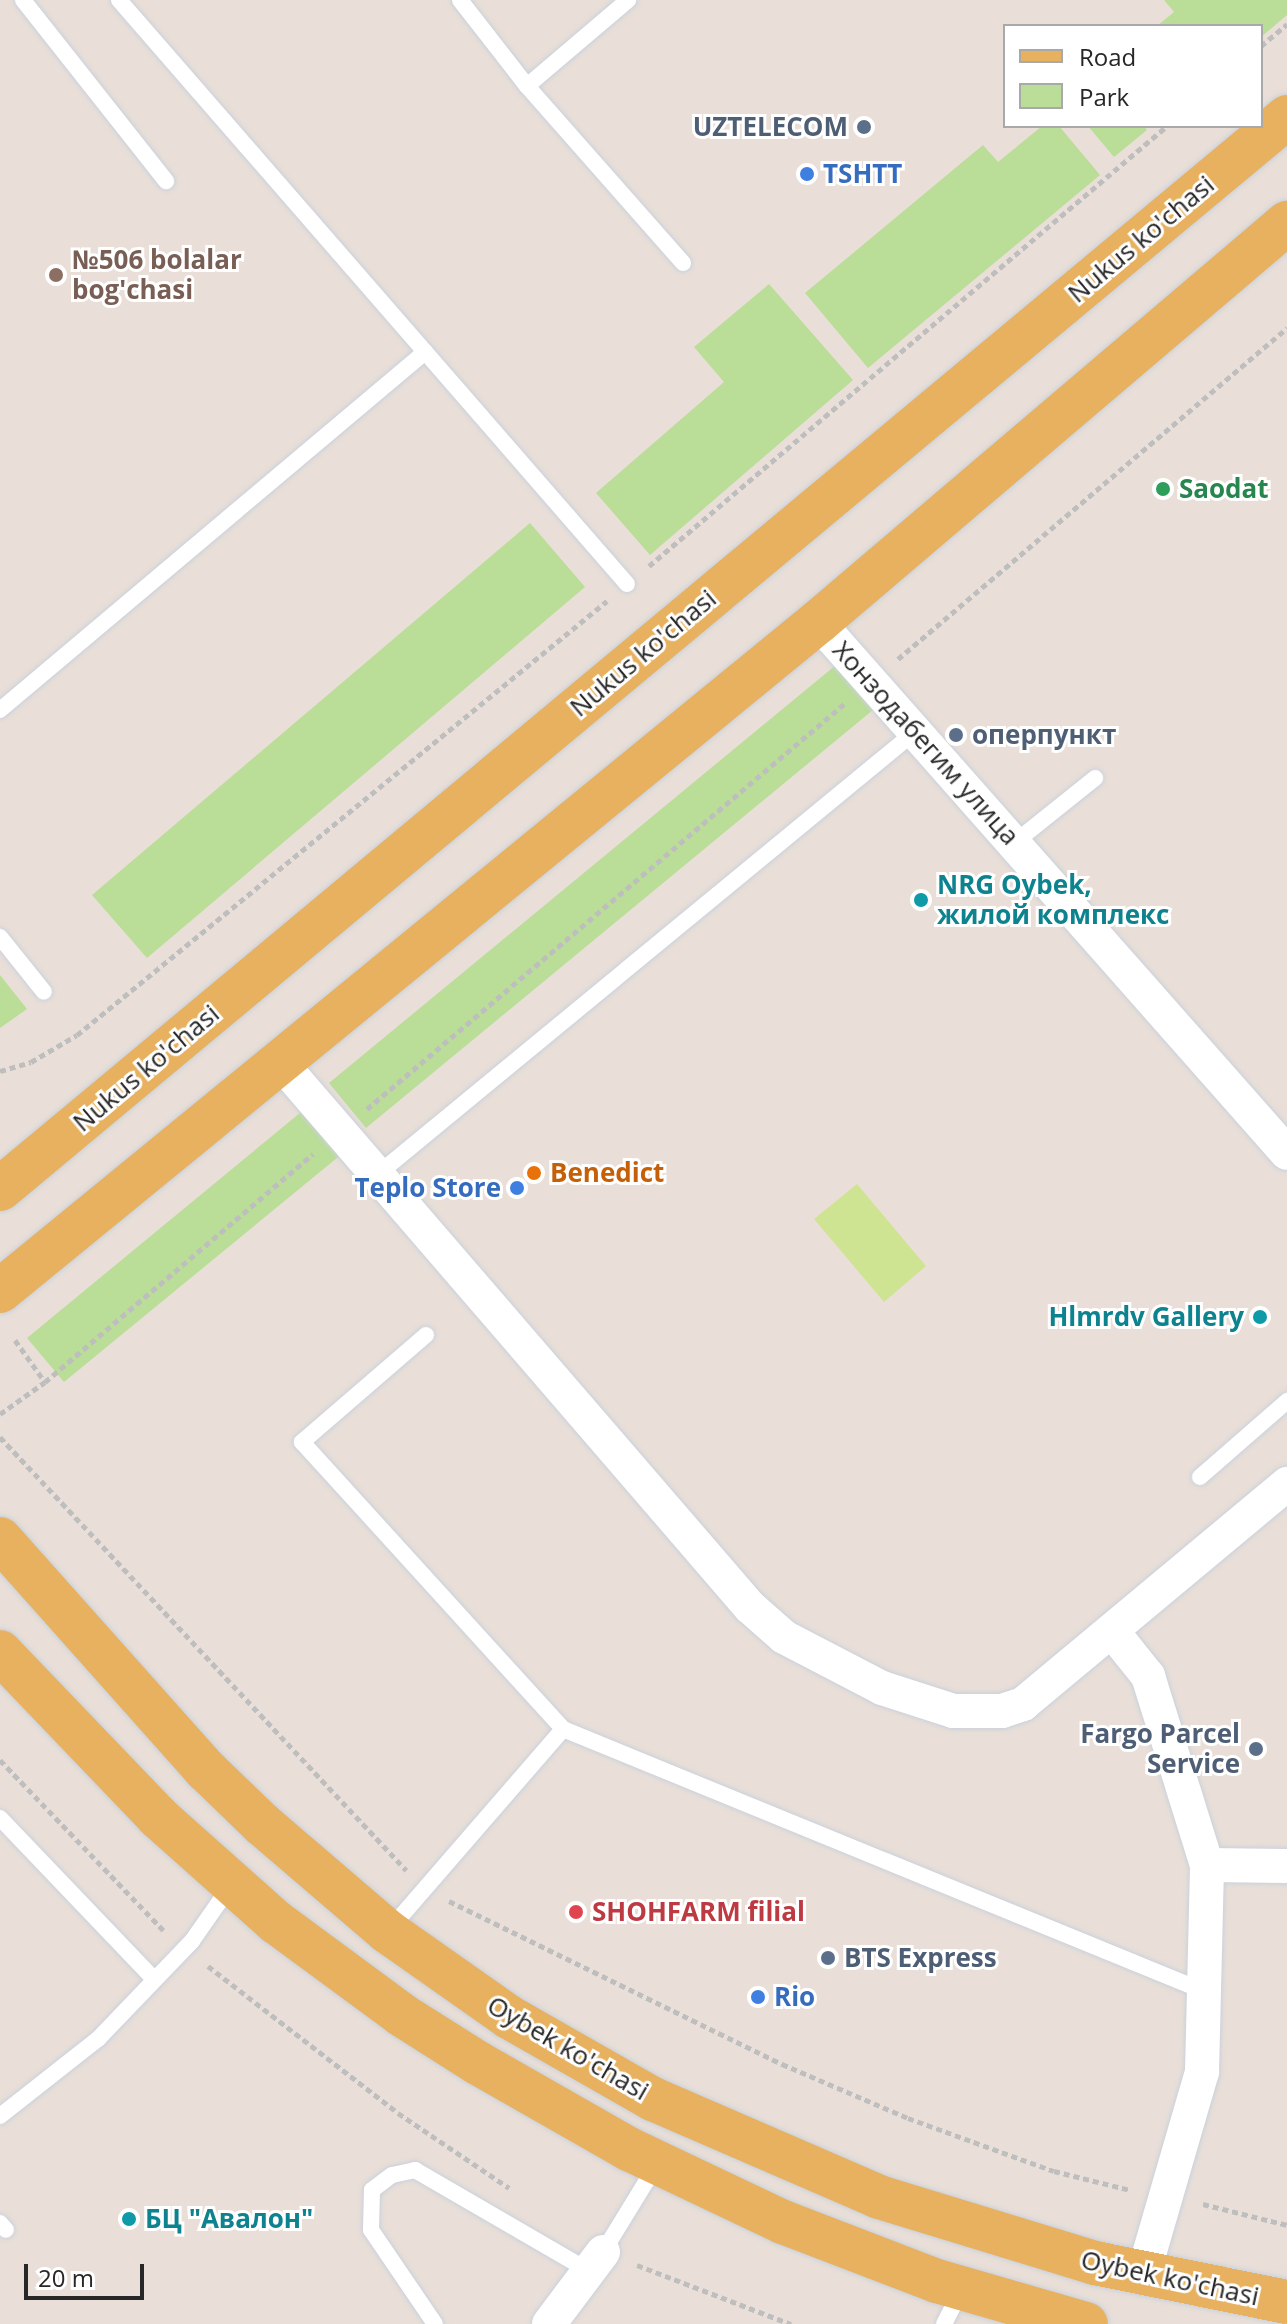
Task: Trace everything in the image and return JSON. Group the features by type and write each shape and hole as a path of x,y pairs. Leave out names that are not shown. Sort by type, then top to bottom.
{"main road":[{"name":"Nukus ko'chasi","path":"0,1189 1287,117"},
{"path":"0,1291 818,622 1287,223"},
{"name":"Oybek ko'chasi","path":"0,1539 206,1770 316,1873 388,1932 521,2024 728,2135 953,2222 1143,2275 1287,2302"},
{"path":"0,1652 158,1817 232,1884 402,2015 554,2108 657,2163 953,2306 1086,2324"}],"street":[{"name":"Хонзодабегим улица","path":"818,622 1287,1153"},
{"path":"280,1062 750,1607 784,1637 882,1688 953,1711 980,1713 1023,1704 1287,1484"},
{"path":"1112,1631 1148,1676 1207,1865 1202,2072 1143,2275"},
{"path":"1207,1865 1287,1866"},
{"path":"549,2324 596,2261"}],"lane":[{"path":"23,0 166,181"},
{"path":"119,0 627,584"},
{"path":"460,0 527,86 683,263"},
{"path":"527,86 628,0"},
{"path":"0,710 425,352"},
{"path":"378,1174 916,731"},
{"path":"1014,843 1095,778"},
{"path":"0,937 44,992"},
{"path":"426,1335 302,1442 563,1729 1206,1992"},
{"path":"1200,1477 1287,1401"},
{"path":"388,1932 563,1729"},
{"path":"0,1818 154,1979"},
{"path":"0,2116 98,2039 185,1947 232,1884"},
{"path":"435,2324 371,2230 372,2190 392,2175 415,2170 596,2261 657,2163"}],"path":[{"path":"1263,44 1287,24"},
{"path":"0,1071 31,1062 77,1035 627,584 1165,128"},
{"path":"0,1414 45,1382 1287,328"},
{"path":"15,1340 45,1382"},
{"path":"0,1437 424,1889 782,2064 908,2118 1054,2171 1167,2199 1215,2205 1287,2225"},
{"path":"0,1760 185,1947 398,2113 514,2191"},
{"path":"596,2261 791,2324"}],"green space":[{"path":"1164,0 1287,0 1287,15 1263,35 1263,24 1159,24 1174,12"},
{"path":"1040,128 1061,128 1100,175 868,368 805,293 983,145 998,162"},
{"path":"1090,128 1146,128 1147,130 1114,157"},
{"path":"769,284 853,380 650,555 596,493 724,382 694,347"},
{"path":"530,523 585,587 147,958 92,895"},
{"path":"842,660 879,705 366,1128 329,1083"},
{"path":"0,975 27,1009 0,1028"},
{"path":"306,1108 343,1153 64,1382 27,1338"},
{"path":"857,1184 926,1266 884,1302 814,1219"}],"place":[{"name":"UZTELECOM","path":"864,127"},
{"name":"TSHTT","path":"807,174"},
{"name":"№506 bolalar bog'chasi","path":"56,275"},
{"name":"Saodat","path":"1163,489"},
{"name":"оперпункт","path":"956,735"},
{"name":"NRG Oybek, жилой комплекс","path":"921,900"},
{"name":"Benedict","path":"534,1173"},
{"name":"Teplo Store","path":"517,1188"},
{"name":"Hlmrdv Gallery","path":"1260,1317"},
{"name":"Fargo Parcel Service","path":"1256,1749"},
{"name":"SHOHFARM filial","path":"576,1912"},
{"name":"BTS Express","path":"828,1958"},
{"name":"Rio","path":"758,1997"},
{"name":"БЦ \"Авалон\"","path":"129,2219"}]}
